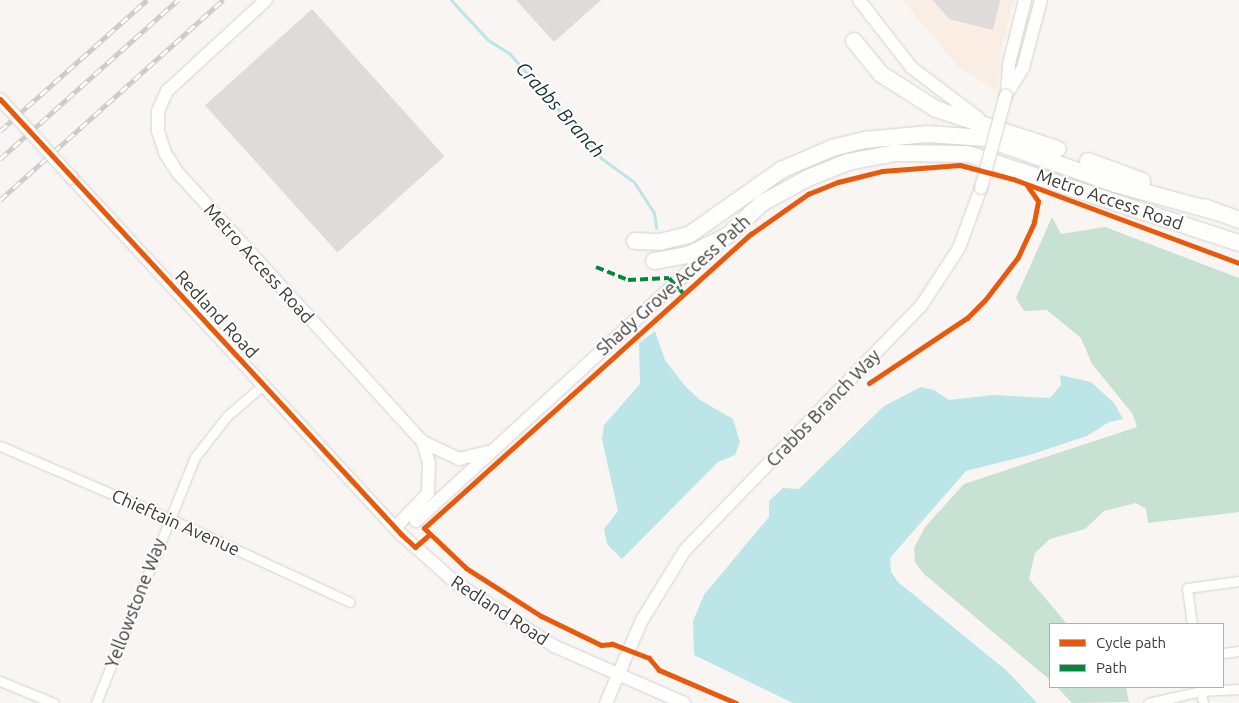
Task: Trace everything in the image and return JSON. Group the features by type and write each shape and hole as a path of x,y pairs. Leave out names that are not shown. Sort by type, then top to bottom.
{"highway":[{"path":"854,41 869,62 898,88 936,109 989,124"},
{"name":"Metro Access Road","path":"989,124 1239,220"},
{"path":"635,241 665,241 689,236 781,170 832,148 865,140 928,134 984,138 1115,184 1214,212"},
{"name":"Metro Access Road","path":"727,236 762,203 822,171 868,157 945,152 1009,165 1239,243"},
{"path":"654,261 688,255 727,236"}],"main road":[{"name":"Metro Access Road","path":"266,0 167,91 158,111 165,153 300,310 423,442 429,463 428,493 399,532"},
{"name":"Metro Access Road","path":"859,0 912,68 946,97 989,124"},
{"name":"Crabbs Branch Way","path":"606,703 642,620 684,550 939,283 966,232 981,188 1006,96 1009,64 1025,0"},
{"name":"Crabbs Branch Way","path":"1006,96 1023,68 1042,0"},
{"name":"Redland Road","path":"0,99 399,532 456,583 507,618 554,646 684,703"},
{"name":"Metro Access Road","path":"399,532 494,449 727,236"},
{"path":"423,442 459,459 494,449"}],"street":[{"name":"Yellowstone Way","path":"96,703 168,518 205,442 263,385"},
{"name":"Chieftain Avenue","path":"0,446 168,518 350,602"},
{"path":"1192,623 1187,588 1239,581"},
{"path":"1224,653 1239,651"},
{"path":"0,682 54,703"},
{"path":"1148,703 1200,689 1239,688"},
{"path":"1200,689 1203,703"}],"shaded area":[{"path":"903,0 1014,0 1002,48 997,91 957,66"}],"green space":[{"path":"1052,217 1061,234 1105,227 1239,278 1239,512 1148,523 1146,509 1136,503 1104,511 1085,529 1050,539 1035,553 1029,579 1066,623 1049,623 1049,679 924,574 915,562 914,548 925,527 964,484 1137,427 1132,413 1092,364 1081,338 1047,310 1024,311 1016,298"},
{"path":"1058,688 1126,688 1129,702 1072,703"}],"water":[{"path":"655,331 665,360 685,386 700,400 733,419 740,442 735,455 718,462 622,559 607,544 604,529 618,511 602,439 604,425 640,384 639,343"},
{"path":"1060,375 1091,382 1114,403 1123,419 1109,422 1087,436 1030,455 966,471 890,558 891,572 898,582 1007,671 1037,703 793,703 694,655 693,621 704,595 769,517 769,501 783,488 799,489 884,406 921,387 934,390 949,400 993,395 1050,398 1061,385"}],"building":[{"path":"516,0 601,0 554,42"},
{"path":"933,0 1000,0 993,30 949,19"},
{"path":"312,9 444,156 337,252 205,105"}],"waterway":[{"name":"Crabbs Branch","path":"451,0 488,40 509,53 601,158 634,182 654,213 656,228"}],"railway":[{"path":"0,131 147,0"},
{"path":"0,159 178,0"},
{"path":"0,200 223,0"}],"marked path":[{"path":"596,267 628,280 669,278 684,294"}],"cycle path":[{"path":"0,99 401,534 415,547 429,535"},
{"name":"Shady Grove Access Path","path":"736,703 659,670 649,658 612,644 601,645 541,616 466,568 424,528 751,234 808,194 838,182 882,171 960,165 1013,179 1239,263"},
{"path":"869,383 967,318 985,300 1018,257 1034,222 1038,201 1027,185"}]}
